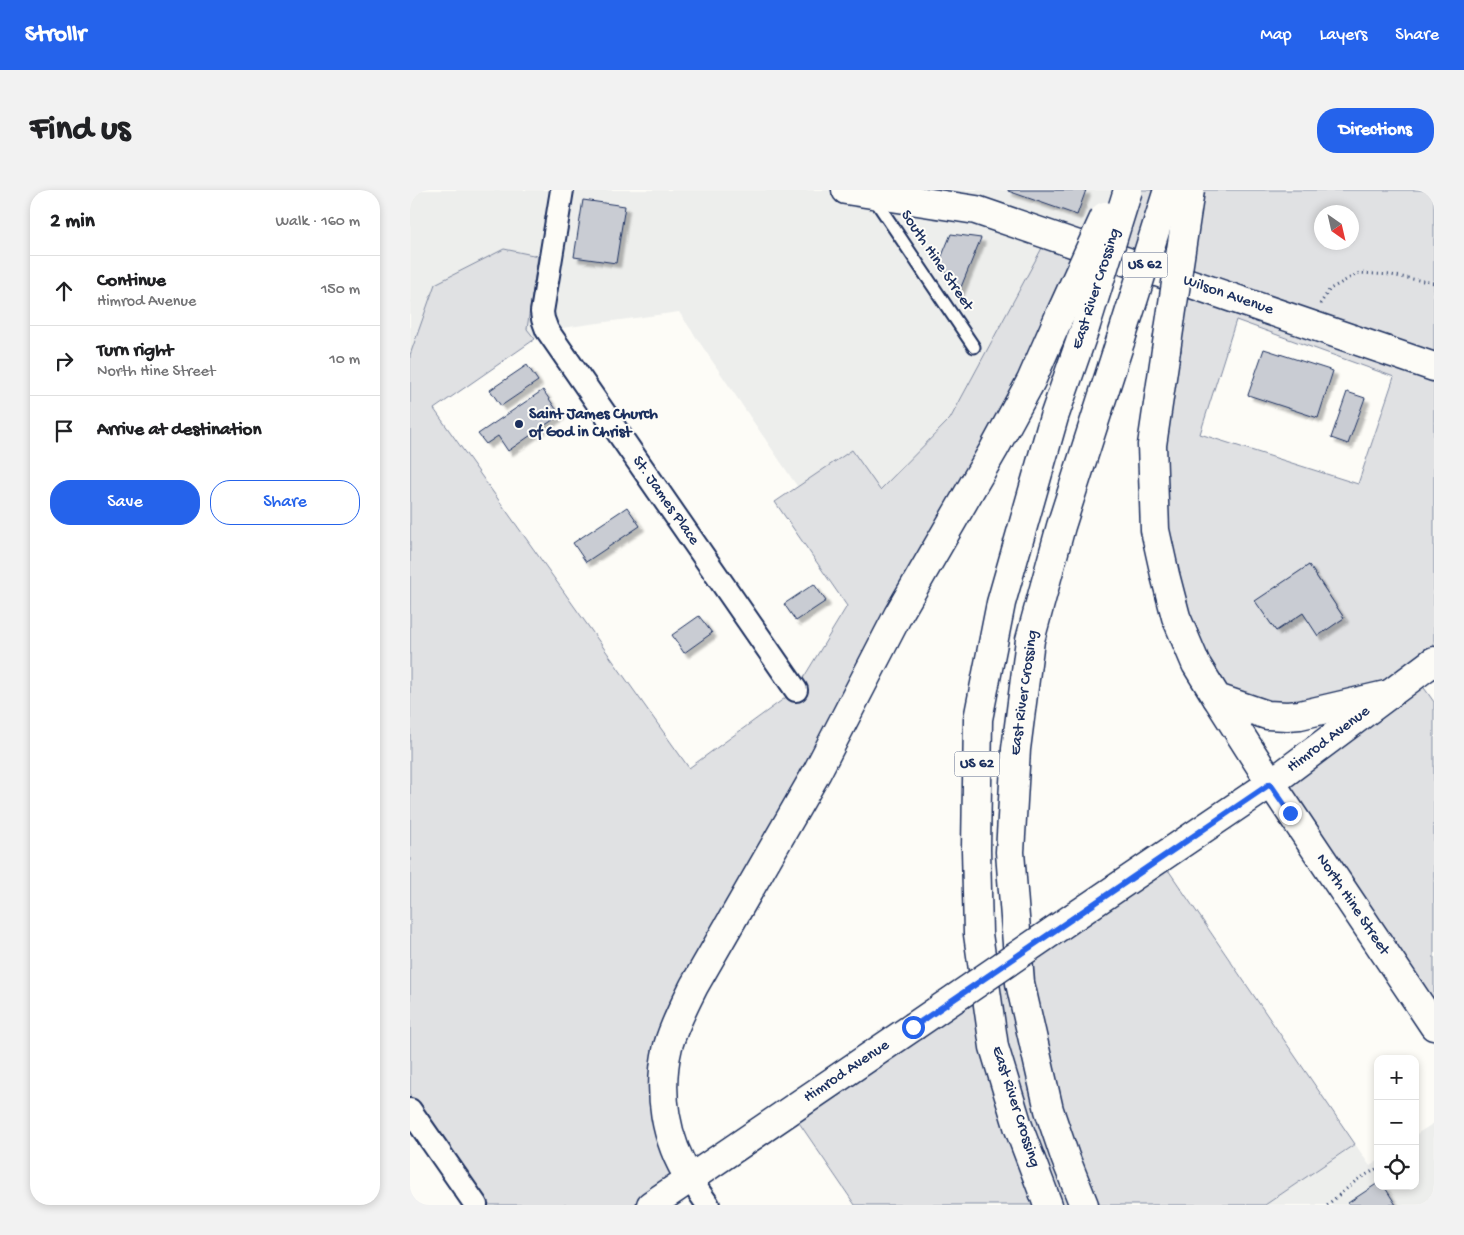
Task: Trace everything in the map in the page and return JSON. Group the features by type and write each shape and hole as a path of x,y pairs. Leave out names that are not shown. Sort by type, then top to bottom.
{"main road":[{"path":"690,1179 681,1165 668,1132 663,1096 663,1080 668,1046 680,1014 694,986 817,772 898,615 1031,381 1116,190"},
{"name":"East River Crossing","path":"1048,1205 1018,1126 994,1047 978,934 976,849 978,719 1001,602 1054,416 1085,328 1128,190"},
{"name":"East River Crossing","path":"1084,1205 1049,1110 1020,984 1010,852 1016,749 1030,640 1061,526 1168,190"},
{"name":"North Hine Street","path":"1190,190 1152,445 1155,530 1176,617 1196,664 1270,784 1434,1026"},
{"name":"Wilson Avenue","path":"859,192 976,210 1434,367"},
{"name":"Himrod Avenue","path":"651,1205 1270,784 1434,660"},
{"path":"1217,698 1251,711 1267,715 1287,716 1300,715 1390,694"}],"street":[{"name":"St. James Place","path":"562,190 542,312 547,330 796,690"},
{"path":"410,1110 476,1205"},
{"path":"690,1179 708,1205"}],"lane":[{"name":"South Hine Street","path":"859,192 974,347"}],"path":[{"path":"1308,324 1330,289 1359,273 1391,275 1434,283"},
{"path":"1327,1205 1357,1180 1374,1170"}],"shaded area":[{"path":"410,190 1128,190 1108,255 1049,235 862,582 679,312 547,330 434,409 449,430 410,459"},
{"path":"1116,190 1434,190 1434,660 1415,675 1434,702 1434,1026 1271,783 1388,695 1300,715 1217,698 1155,530 1178,279 1108,255 668,1047 681,1165 651,1205 476,1205 410,1110 410,355 435,284 504,249 538,256 527,329 535,339 434,409 689,768 796,690 847,606 775,502 852,450 880,490 950,419 1049,235 1088,253","holes":["1236,320 1394,377 1358,484 1200,434","1309,565 1344,618 1318,635 1303,613 1276,631 1256,601"]},
{"path":"1160,858 1355,1144 1265,1205 855,1205 791,1111"},
{"path":"1434,1123 1434,1205 1265,1205 1355,1144 1370,1166 1374,1164 1374,1190 1419,1190 1419,1132"}],"building":[{"path":"1008,190 1086,190 1077,215"},
{"path":"583,200 625,206 616,263 574,257"},
{"path":"951,234 981,238 959,292 939,263"},
{"path":"1264,349 1333,371 1318,418 1248,395"},
{"path":"527,365 538,381 501,406 490,390"},
{"name":"Saint James Church of God in Christ","path":"543,390 560,415 508,451 498,436 486,444 478,434"},
{"path":"1347,392 1365,398 1348,444 1331,438"},
{"path":"627,507 640,526 586,562 573,543"},
{"path":"1309,565 1344,618 1318,636 1303,613 1276,631 1255,601"},
{"path":"814,584 826,601 796,621 784,604"},
{"path":"699,616 712,633 684,653 672,635"},
{"path":"1374,1186 1374,1190 1387,1190 1396,1205 1350,1205 1348,1203"}],"place":[{"name":"Saint James Church of God in Christ","path":"519,424"}],"route":[{"path":"913,1027 1270,784 1290,813"}]}
